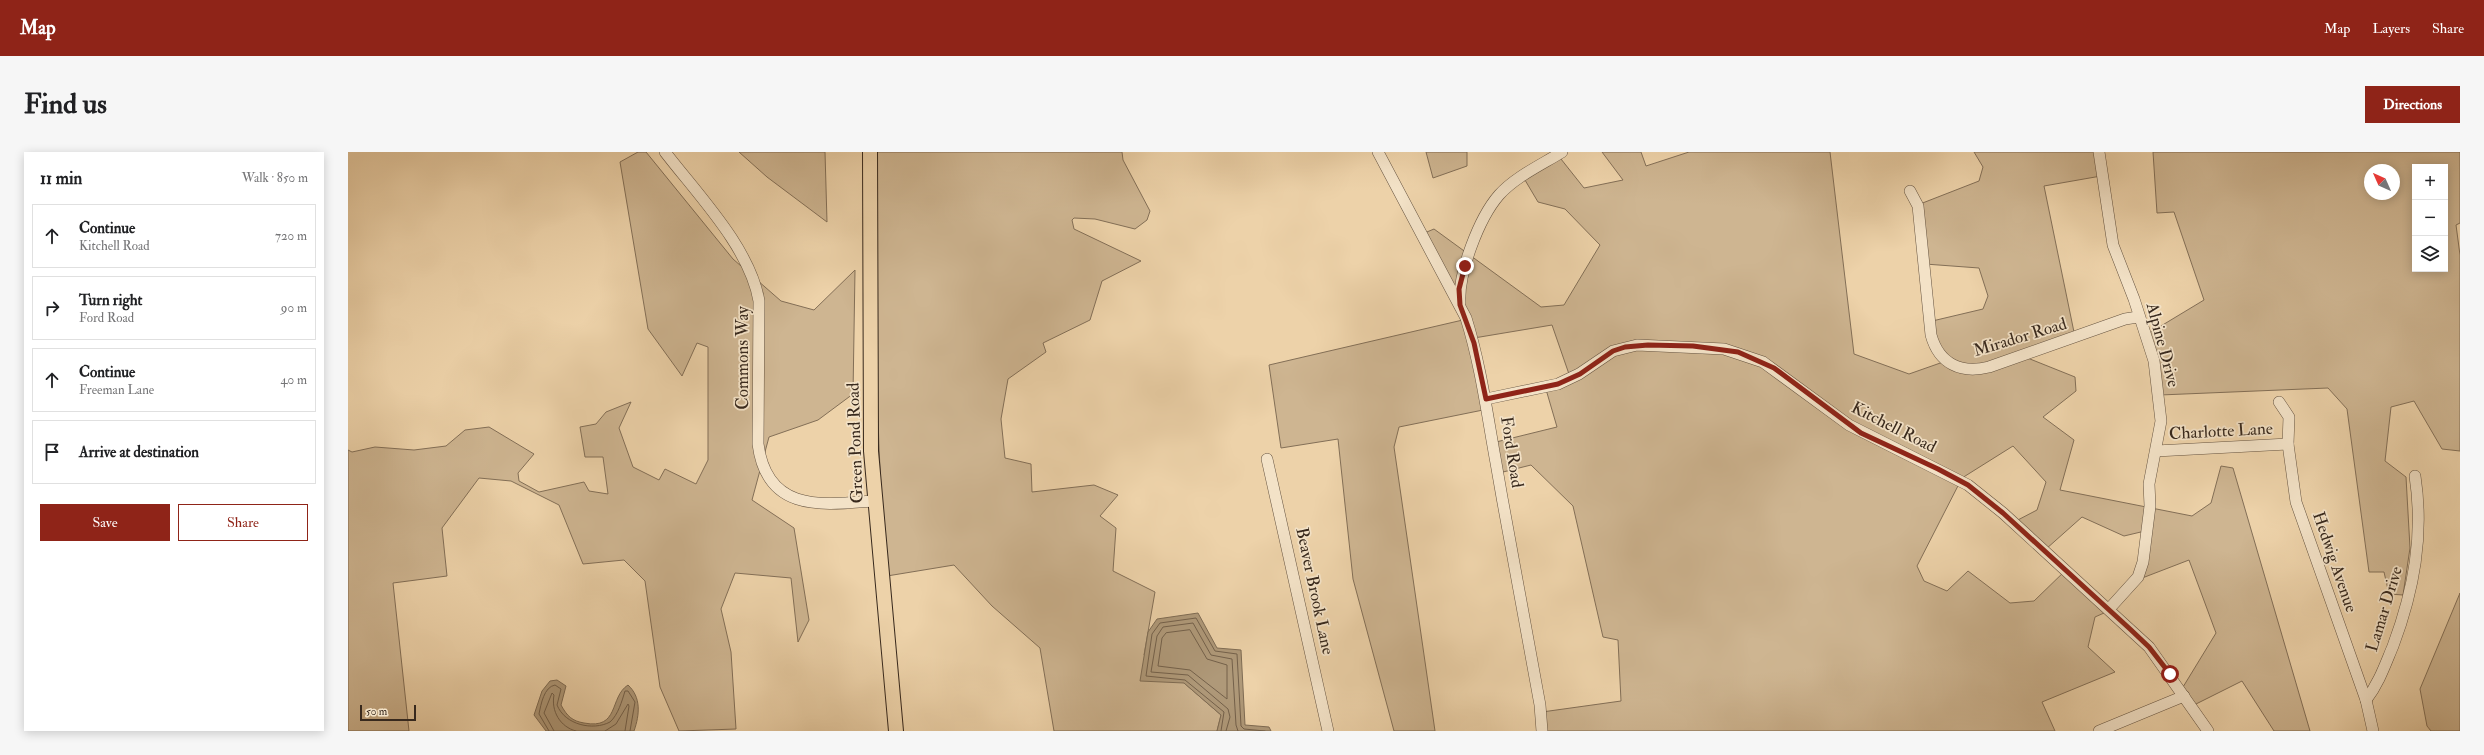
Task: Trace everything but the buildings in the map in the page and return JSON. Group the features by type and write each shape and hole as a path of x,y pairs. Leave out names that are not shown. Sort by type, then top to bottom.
{"main road":[{"name":"Green Pond Road","path":"870,152 870,399 874,501 896,731"}],"street":[{"name":"Commons Way","path":"665,152 738,247 754,277 759,300 758,444 760,454 772,481 783,492 809,504 822,505 874,501"},
{"name":"Ford Road","path":"1378,152 1460,305 1474,343 1486,399 1540,705 1542,731"},
{"path":"1460,305 1459,289 1465,266 1480,228 1498,196 1562,152"},
{"name":"Alpine Drive","path":"2099,152 2112,245 2134,300 2138,317 2154,361 2160,399 2161,421 2150,484 2150,506 2143,562 2138,577 2109,609"},
{"name":"Mirador Road","path":"1910,190 1918,206 1931,335 1938,352 1951,365 1966,370 1989,367 2125,319 2138,317"},
{"name":"Kitchell Road","path":"1486,399 1558,384 1580,374 1613,351 1625,347 1648,345 1693,346 1738,352 1774,368 1861,433 1938,469 1968,485 2003,513 2149,647 2208,731"},
{"name":"Hedwig Avenue","path":"2279,402 2289,417 2288,444 2296,502 2306,536 2366,700 2373,731"},
{"name":"Charlotte Lane","path":"2156,452 2288,444"},
{"name":"Beaver Brook Lane","path":"1267,459 1328,731"},
{"name":"Lamar Drive","path":"2366,700 2378,685 2410,595 2419,533 2415,476"},
{"path":"2098,731 2184,696"}],"shaded area":[{"path":"638,152 646,152 733,259 781,301 814,310 855,270 853,394 818,420 769,437 752,500 794,528 809,620 798,642 791,578 735,573 721,609 731,652 736,729 679,731 660,687 645,581 624,560 583,564 559,505 511,481 479,478 442,528 447,576 393,583 409,731 348,731 348,450 352,452 375,447 414,450 446,446 465,430 489,427 534,454 518,473 519,481 539,492 584,482 589,491 608,494 603,457 585,457 580,427 596,424 606,412 631,402 619,428 633,467 659,480 665,469 696,484 708,460 708,347 697,343 682,376 648,329 620,162"},
{"path":"739,152 825,152 827,222 767,177"},
{"path":"875,152 1122,152 1123,160 1150,211 1147,220 1135,229 1095,219 1074,218 1072,220 1074,229 1141,261 1102,281 1090,320 1043,343 1046,352 1008,379 1001,419 1005,458 1031,464 1032,492 1094,485 1118,495 1100,516 1116,528 1113,571 1155,592 1144,655 1184,683 1221,715 1217,731 1054,731 1040,648 992,606 954,565 887,576 878,417"},
{"path":"1426,152 1467,152 1467,166 1433,178"},
{"path":"1602,152 1641,152 1646,166 1689,152 1830,152 1854,354 1909,374 1946,361 1928,322 1983,309 1988,296 1979,268 1925,264 1920,204 1979,181 1983,167 1974,152 2098,152 2101,176 2044,186 2075,337 2020,355 2075,377 2076,391 2043,417 2074,440 2060,490 2192,516 2211,503 2221,466 2233,468 2310,731 2274,731 2242,681 2194,705 2183,687 2216,633 2189,560 2137,580 2145,531 2124,536 2082,517 2046,549 2014,522 2037,510 2046,482 2013,446 1962,478 1917,566 1924,581 1947,591 1968,571 2010,603 2034,601 2068,568 2113,609 2095,617 2088,647 2115,672 2042,702 2055,731 1542,731 1542,712 1621,701 1618,640 1603,637 1573,506 1531,465 1499,473 1492,443 1557,427 1545,386 1570,377 1552,325 1474,338 1488,409 1399,427 1394,447 1435,731 1394,731 1353,579 1338,439 1281,448 1269,365 1467,319 1422,234 1434,229 1541,307 1564,305 1600,245 1565,209 1538,202 1522,175 1557,154 1584,188 1623,180"},
{"path":"2153,152 2460,152 2460,223 2456,225 2460,255 2460,451 2442,449 2414,401 2391,407 2385,461 2406,477 2410,548 2403,595 2389,594 2384,572 2369,572 2347,409 2328,388 2160,395 2146,335 2204,300 2174,212 2157,213"},
{"path":"2460,593 2460,731 2431,731 2427,726 2420,689"}],"water":[{"path":"1198,613 1217,648 1241,650 1245,725 1269,727 1271,731 1217,731 1221,715 1184,683 1140,681 1148,632 1157,619"},
{"path":"557,680 566,686 561,705 565,712 573,719 580,722 595,724 603,722 609,717 622,690 628,685 635,695 638,706 634,731 546,731 534,715 542,691 550,681"}],"route":[{"path":"1465,266 1459,289 1460,305 1474,343 1486,399 1526,392 1558,384 1580,374 1613,351 1637,345 1693,346 1724,349 1752,357 1774,368 1836,416 1861,433 1938,469 1968,485 1986,498 2048,553 2149,647 2170,674"}]}
